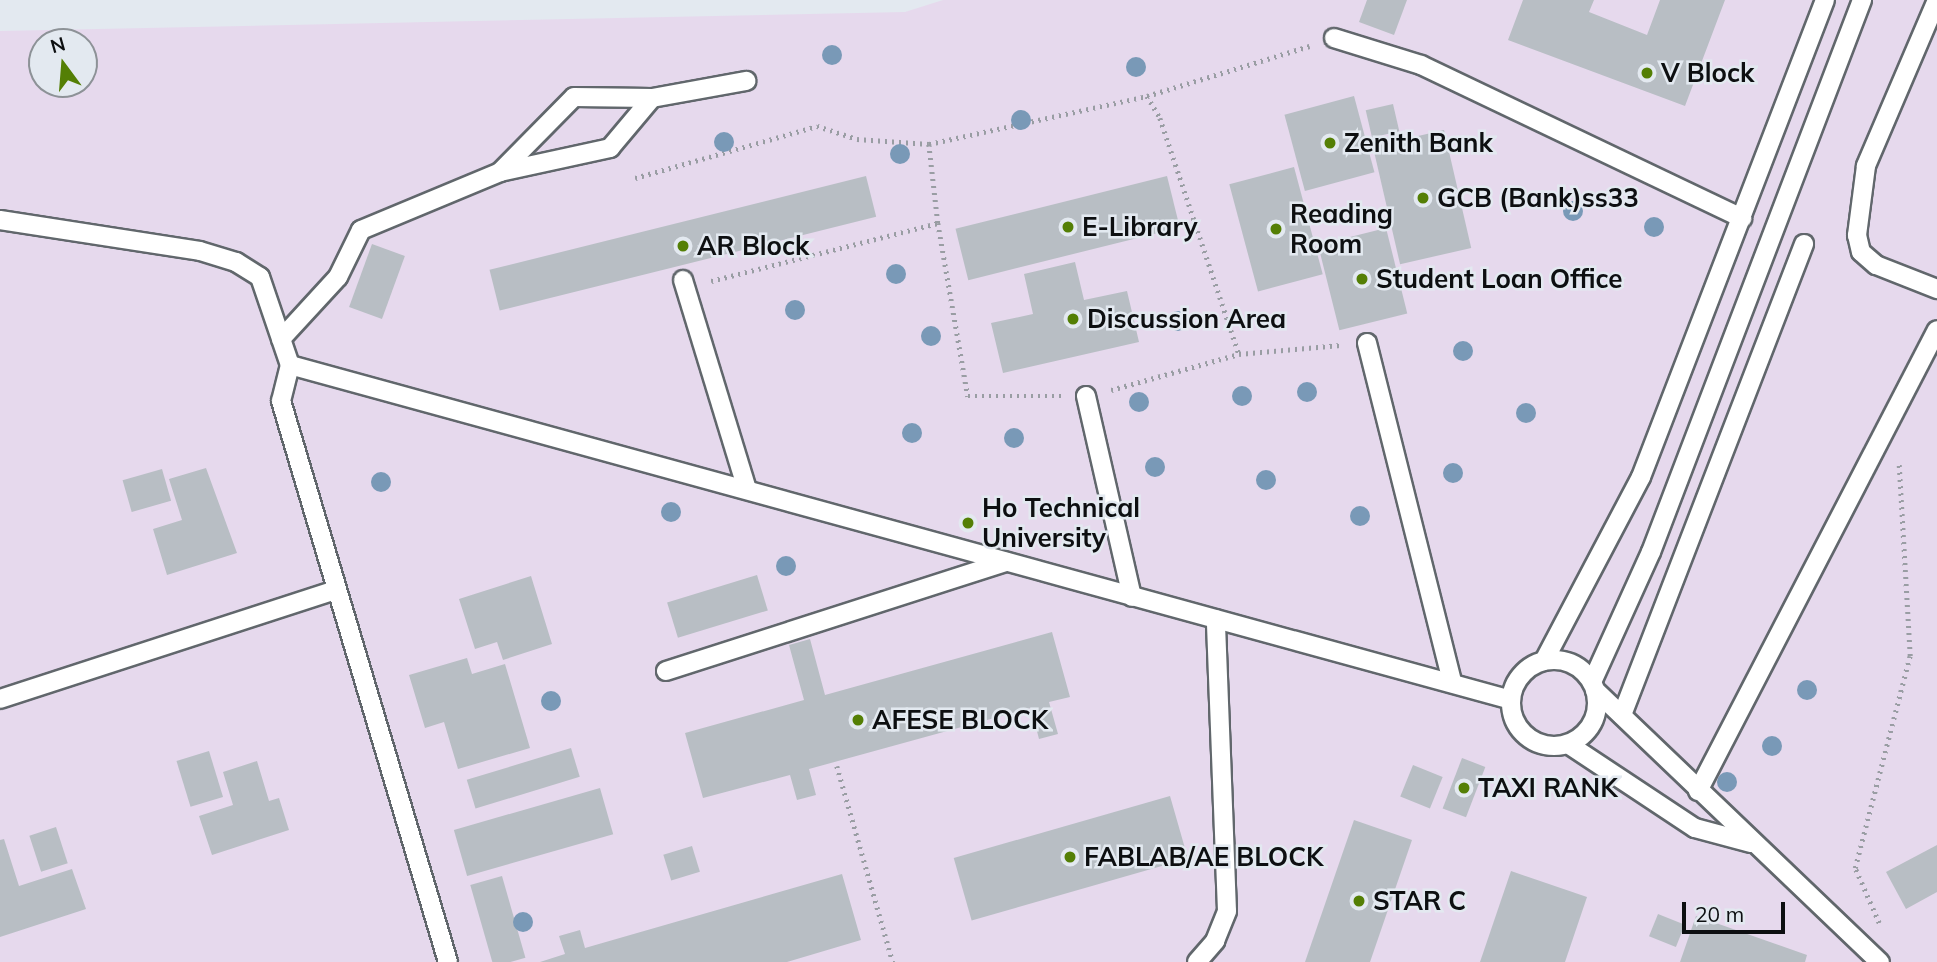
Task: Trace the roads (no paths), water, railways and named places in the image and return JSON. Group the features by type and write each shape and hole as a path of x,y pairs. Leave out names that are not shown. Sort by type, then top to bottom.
{"lane":[{"path":"1825,0 1742,218 1717,271 1641,477 1544,661 1518,680 1511,699 1515,721 1528,737 1547,746 1569,744 1593,722 1594,686 1656,540 1862,0"},
{"path":"1937,0 1866,166 1857,234 1861,252 1876,265 1937,289"},
{"path":"1334,38 1421,65 1742,218"},
{"path":"500,172 575,97 652,98 746,81"},
{"path":"281,339 338,277 361,230 500,172 610,148 652,98"},
{"path":"0,220 200,251 236,262 260,277 290,365 281,401 335,590 448,962"},
{"path":"1622,715 1804,244"},
{"path":"685,283 747,489"},
{"path":"1698,791 1937,330"},
{"path":"1367,343 1452,682"},
{"path":"290,365 1511,699"},
{"path":"1086,396 1132,597"},
{"path":"666,671 1006,562"},
{"path":"0,699 335,590"},
{"path":"1197,962 1215,941 1227,911 1216,619"},
{"path":"1544,661 1577,666 1698,791 1880,962"},
{"path":"1569,744 1695,828 1754,844"}],"place":[{"name":"V Block","path":"1647,73"},
{"name":"Zenith Bank","path":"1330,143"},
{"name":"GCB (Bank)ss33","path":"1423,198"},
{"name":"E-Library","path":"1068,227"},
{"name":"Reading Room","path":"1276,229"},
{"name":"AR Block","path":"683,246"},
{"name":"Student Loan Office","path":"1362,279"},
{"name":"Discussion Area","path":"1073,319"},
{"name":"Ho Technical University","path":"968,523"},
{"name":"AFESE BLOCK","path":"858,720"},
{"name":"TAXI RANK","path":"1464,788"},
{"name":"FABLAB/AE BLOCK","path":"1070,857"},
{"name":"STAR C","path":"1359,901"}]}
